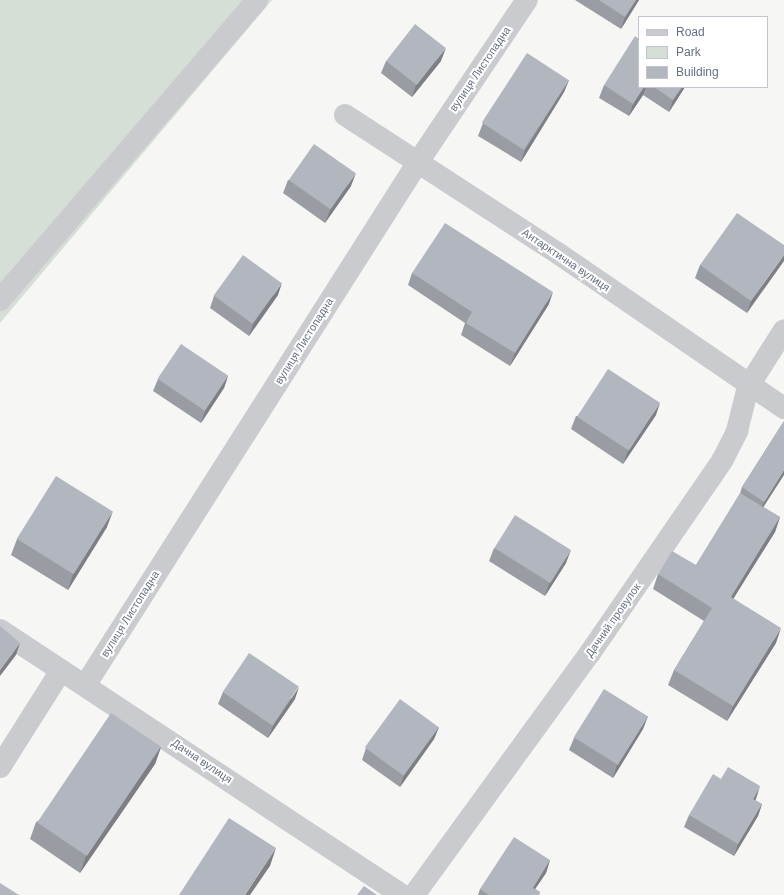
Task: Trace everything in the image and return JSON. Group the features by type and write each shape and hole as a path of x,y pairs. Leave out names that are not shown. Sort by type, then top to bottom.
{"street":[{"path":"3,290 257,0"},
{"name":"вулиця Листопадна","path":"86,684 418,162 527,0"},
{"name":"Антарктична вулиця","path":"345,115 559,254 748,387 784,408"},
{"name":"Дачний провулок","path":"414,895 590,653 722,461 738,431 748,387 784,330"},
{"name":"Дачна вулиця","path":"0,630 60,672 86,684 402,895"},
{"path":"0,767 60,672"}],"green space":[{"path":"0,0 272,0 0,323"}],"building":[{"path":"599,0 636,0 625,17"},
{"path":"415,24 446,48 417,85 386,61"},
{"path":"635,36 638,38 638,88 643,88 633,104 604,85"},
{"path":"527,53 569,80 524,150 482,123"},
{"path":"655,88 681,88 673,100"},
{"path":"314,144 356,173 331,209 289,180"},
{"path":"737,213 784,245 784,255 751,301 700,265"},
{"path":"445,223 553,292 515,353 466,323 472,312 412,273"},
{"path":"243,255 282,283 252,324 214,295"},
{"path":"181,344 228,376 205,411 158,379"},
{"path":"608,369 660,403 629,451 577,417"},
{"path":"784,421 784,470 764,502 742,487"},
{"path":"56,476 113,512 74,574 17,539"},
{"path":"740,493 780,517 731,597 781,628 733,706 674,670 712,608 658,574 672,551 696,565"},
{"path":"515,515 571,550 550,583 494,548"},
{"path":"0,626 20,643 0,670"},
{"path":"249,653 299,687 272,726 223,692"},
{"path":"604,689 648,717 618,765 574,737"},
{"path":"400,699 439,727 404,776 365,748"},
{"path":"111,713 161,747 87,856 37,822"},
{"path":"728,767 760,786 753,799 762,804 738,844 689,815 713,774 721,779"},
{"path":"229,818 276,848 245,895 179,895"},
{"path":"514,837 550,860 533,888 540,892 539,895 489,895 480,889"},
{"path":"0,883 19,895 0,895"},
{"path":"364,886 377,895 357,895"}]}
